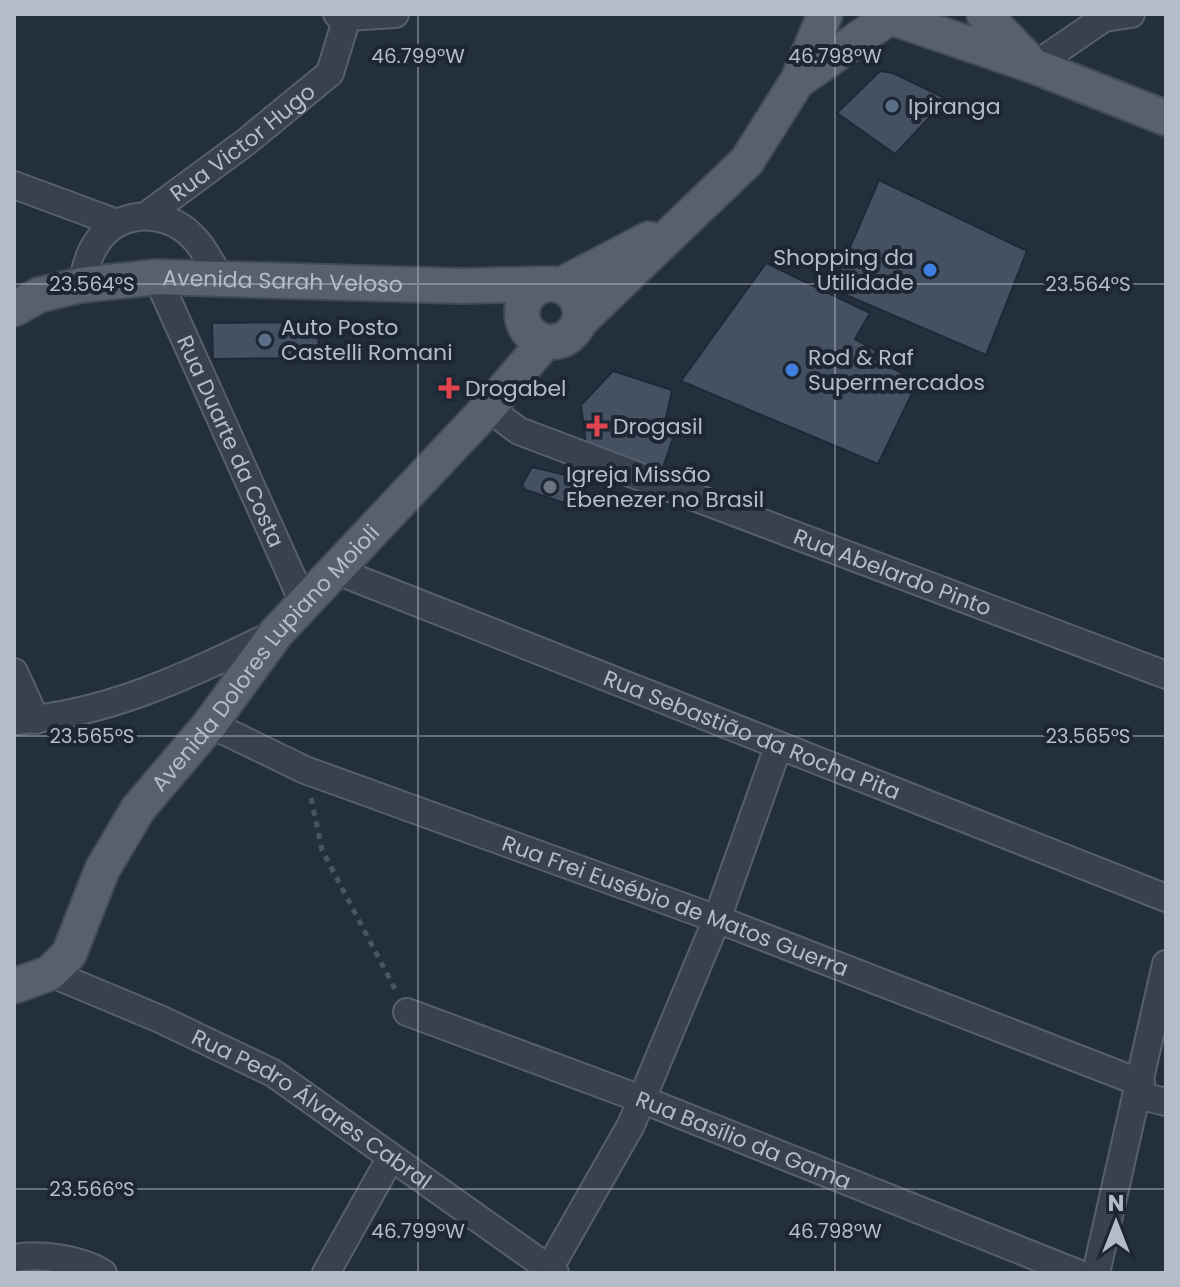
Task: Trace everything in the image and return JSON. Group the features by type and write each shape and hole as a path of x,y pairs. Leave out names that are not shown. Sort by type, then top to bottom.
{"main road":[{"name":"Avenida Sarah Veloso","path":"579,322 747,161 798,80 825,14"},
{"path":"984,14 1034,66"},
{"name":"Avenida Sarah Veloso","path":"798,80 888,16"},
{"path":"888,16 1034,66 1166,118"},
{"name":"Avenida Sarah Veloso","path":"14,309 39,295 81,285 157,277 461,286 553,285 684,220"},
{"path":"553,285 576,296 581,313 579,322 576,330 562,341 534,334 522,308 537,287 553,285"},
{"name":"Avenida Sarah Veloso","path":"461,286 534,334"},
{"name":"Avenida Dolores Lupiano Moioli","path":"50,973 69,954 102,870 138,809 210,724 277,632 488,408 534,334"},
{"path":"14,986 50,973"}],"street":[{"name":"Rua Victor Hugo","path":"147,215 246,142 330,73 344,15 395,14"},
{"path":"1034,66 1104,18 1131,14"},
{"path":"14,185 117,223"},
{"path":"81,285 93,249 117,223 147,215 164,219 195,238 220,278"},
{"name":"Rua Duarte da Costa","path":"157,277 304,604"},
{"name":"Rua Abelardo Pinto","path":"488,408 519,431 1166,675"},
{"name":"Rua Sebastião da Rocha Pita","path":"337,571 1166,898"},
{"path":"14,672 25,720 98,709 173,682 277,632"},
{"name":"Rua Frei Eusébio de Matos Guerra","path":"210,724 305,770 717,919 1166,1102"},
{"path":"552,1271 631,1125 717,919 778,747"},
{"path":"1096,1273 1166,964"},
{"name":"Rua Pedro Álvares Cabral","path":"50,973 160,1019 273,1073 552,1271"},
{"name":"Rua Basílio da Gama","path":"407,1012 641,1099 1077,1273"},
{"path":"326,1273 391,1157"},
{"path":"14,1258 27,1255 89,1264 103,1273"}],"path":[{"path":"305,770 322,850 407,1012"}],"building":[{"name":"Ipiranga","path":"880,71 893,73 947,99 895,154 837,113"},
{"name":"Shopping da Utilidade","path":"879,180 1027,251 986,355 832,289"},
{"name":"Rod & Raf Supermercados","path":"766,263 870,313 855,339 875,350 874,359 918,381 878,464 681,381"},
{"name":"Auto Posto Castelli Romani","path":"318,322 319,358 213,359 212,323"},
{"path":"613,371 672,390 666,418 678,424 662,470 586,445 581,405"},
{"name":"Igreja Missão Ebenezer no Brasil","path":"532,467 578,478 570,505 526,490 522,485"}],"place":[{"name":"Ipiranga","path":"892,106"},
{"name":"Shopping da Utilidade","path":"930,270"},
{"name":"Auto Posto Castelli Romani","path":"265,340"},
{"name":"Rod & Raf Supermercados","path":"792,370"},
{"name":"Drogabel","path":"449,388"},
{"name":"Drogasil","path":"597,426"},
{"name":"Igreja Missão Ebenezer no Brasil","path":"550,487"}]}
